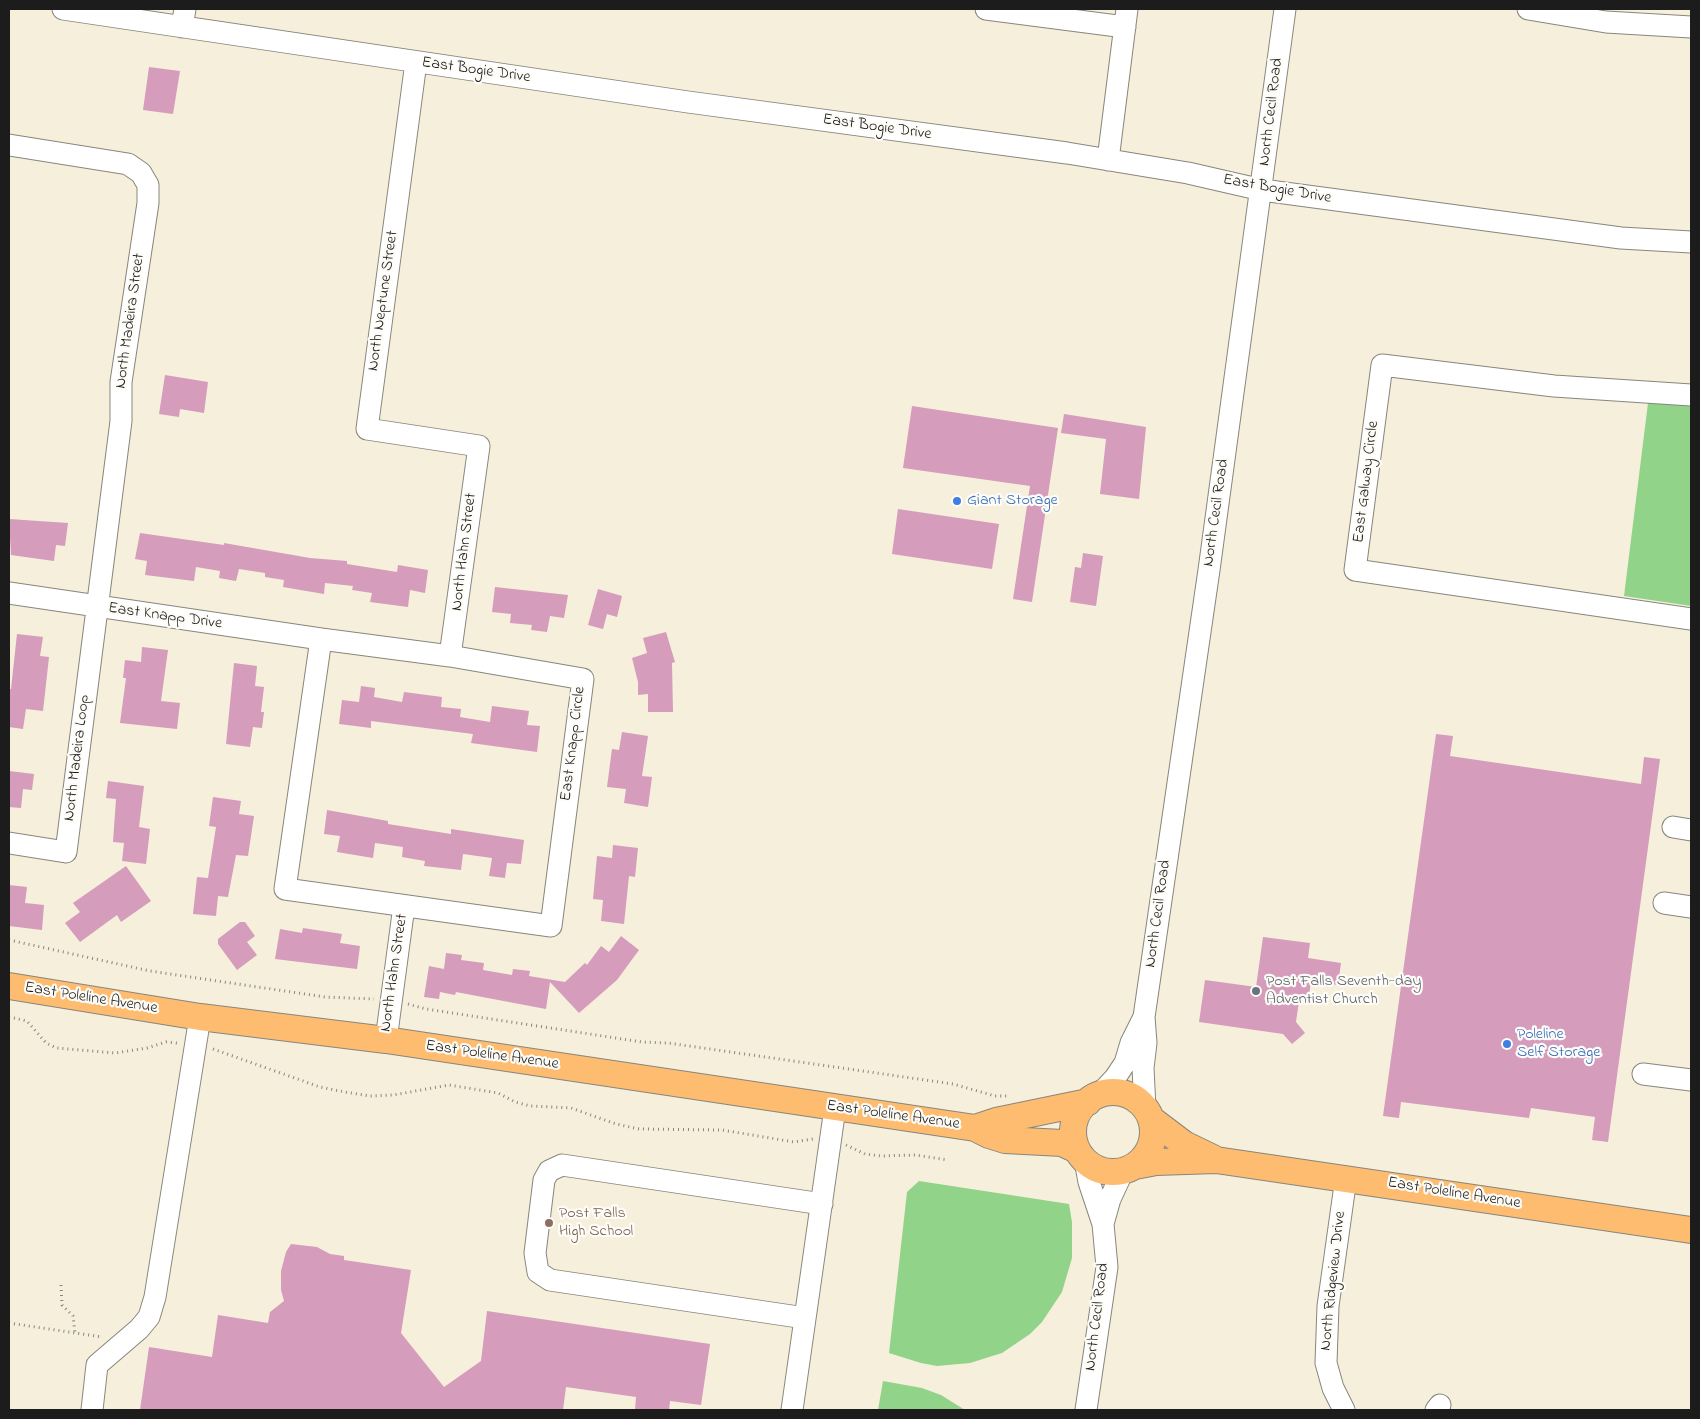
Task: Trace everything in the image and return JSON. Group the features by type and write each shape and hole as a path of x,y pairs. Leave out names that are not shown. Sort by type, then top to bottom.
{"main road":[{"name":"East Poleline Avenue","path":"9,991 386,1040 976,1128 989,1136 1005,1140 1062,1143 1081,1155"},
{"path":"1111,1093 1124,1094 1136,1100 1148,1114 1153,1132 1151,1145 1145,1157 1129,1169 1102,1170 1081,1155 1074,1136 1074,1123 1080,1111 1093,1099 1111,1093"},
{"name":"East Poleline Avenue","path":"976,1128 996,1121 1093,1099"},
{"name":"East Poleline Avenue","path":"1148,1114 1184,1144 1216,1160"},
{"name":"East Poleline Avenue","path":"1129,1169 1156,1162 1216,1160 1691,1230"}],"street":[{"name":"East Bogie Drive","path":"63,9 183,18 416,62 1108,160 1188,173 1262,190 1621,238 1691,242"},
{"path":"986,9 1126,18 1108,160"},
{"name":"North Cecil Road","path":"1148,1114 1143,1068 1146,1042 1144,1016 1262,190 1286,9"},
{"path":"1528,9 1606,22 1691,26"},
{"name":"North Neptune Street","path":"416,62 367,429 479,446"},
{"name":"North Madeira Street","path":"9,145 128,164 141,173 148,185 148,203 121,382 121,421 97,607"},
{"name":"East Galway Circle","path":"1691,395 1554,386 1382,365 1355,570 1691,619"},
{"name":"North Hahn Street","path":"450,656 479,446"},
{"name":"East Knapp Drive","path":"9,593 321,639"},
{"name":"North Madeira Loop","path":"9,843 66,852 97,607"},
{"name":"East Knapp Circle","path":"321,639 450,656 583,680 551,926 285,889 321,639"},
{"path":"1664,903 1691,907"},
{"name":"North Hahn Street","path":"386,1040 404,906"},
{"name":"North Cecil Road","path":"1093,1099 1115,1078 1124,1063 1144,1016"},
{"path":"92,1410 97,1365 139,1329 149,1317 155,1297 200,1017"},
{"path":"1643,1074 1691,1080"},
{"path":"792,1410 835,1108"},
{"name":"North Cecil Road","path":"1081,1155 1103,1224 1107,1267 1086,1410"},
{"path":"806,1318 550,1280 538,1272 535,1253 544,1180 550,1171 562,1165 822,1204"},
{"name":"North Cecil Road","path":"1103,1224 1110,1199 1129,1169"},
{"name":"North Ridgeview Drive","path":"1344,1410 1333,1388 1326,1363 1328,1306 1346,1178"}],"path":[{"path":"9,940 150,971 325,997 365,997"},
{"path":"410,1004 426,1009 464,1015 953,1084 995,1096 1012,1096"},
{"path":"9,1017 27,1021 46,1043 58,1048 115,1053 147,1048 166,1042 195,1046 218,1050 320,1087 370,1096 393,1095 449,1085 498,1093 515,1102 530,1106 551,1105 572,1108 616,1124 639,1129 722,1130 794,1142 808,1139 830,1142 852,1146 865,1154 915,1155 948,1160"},
{"path":"61,1284 62,1305 73,1316 75,1333"},
{"path":"9,1323 126,1340"}],"green space":[{"path":"1648,403 1691,405 1691,606 1624,596"},
{"path":"919,1181 1069,1204 1072,1222 1072,1258 1062,1292 1042,1322 1030,1334 1002,1353 970,1363 937,1366 889,1353 907,1192"},
{"path":"883,1381 922,1388 941,1395 965,1410 878,1410"}],"building":[{"path":"149,67 180,71 173,114 143,110"},
{"path":"165,375 208,382 204,413 180,409 179,417 159,414"},
{"path":"912,406 1058,428 1032,602 1013,599 1030,486 903,468"},
{"path":"1064,414 1146,427 1139,499 1100,494 1106,439 1061,433"},
{"path":"898,509 999,524 992,569 892,554"},
{"path":"9,519 68,523 65,546 56,545 54,561 11,555"},
{"path":"140,533 224,545 224,543 310,558 347,561 347,564 397,572 398,565 428,570 425,593 410,590 408,607 370,602 372,593 352,590 353,586 325,583 324,594 283,587 284,580 265,577 265,573 239,569 236,581 219,578 220,571 196,567 194,581 145,575 147,561 135,559"},
{"path":"1083,553 1103,556 1096,606 1070,602 1075,567 1081,568"},
{"path":"495,587 568,595 564,618 550,616 547,632 531,630 532,625 510,623 511,614 492,612"},
{"path":"598,589 622,596 617,617 607,614 603,629 588,625"},
{"path":"666,632 675,662 672,663 673,712 648,712 648,694 638,695 638,682 632,658 647,653 643,638"},
{"path":"17,634 43,637 40,656 49,657 43,711 26,709 23,729 9,727 9,689 11,689"},
{"path":"142,647 168,650 161,701 180,703 177,729 120,723 126,678 123,678 125,660 141,662"},
{"path":"234,663 257,666 255,686 264,687 261,712 264,712 262,728 253,727 250,747 226,744"},
{"path":"361,686 375,688 374,697 402,702 404,692 442,697 441,707 461,709 460,717 490,722 492,706 529,711 527,725 540,726 537,752 471,743 473,734 371,721 371,728 339,724 342,700 359,702"},
{"path":"622,732 648,736 642,776 652,777 648,807 624,803 626,789 607,787 612,749 619,750"},
{"name":"Poleline Self Storage","path":"1436,734 1453,736 1450,756 1641,784 1644,757 1660,759 1608,1142 1592,1140 1595,1117 1531,1108 1529,1118 1401,1102 1399,1118 1383,1116"},
{"path":"9,771 34,774 32,790 23,789 21,808 9,807"},
{"path":"108,781 144,786 139,827 150,829 146,864 122,861 124,843 113,842 116,799 106,798"},
{"path":"213,797 241,801 239,814 254,816 248,856 236,855 228,897 218,896 216,916 193,914 197,877 208,878 216,827 209,826"},
{"path":"327,810 388,821 388,824 451,834 451,829 524,840 521,864 507,863 505,878 489,876 492,858 463,854 461,870 424,866 425,861 402,857 403,847 375,843 373,858 337,852 340,836 324,834"},
{"path":"613,845 638,848 635,877 629,876 624,924 601,921 603,900 593,899 597,856 612,858"},
{"path":"126,866 151,901 121,922 117,915 80,942 65,923 80,912 73,903"},
{"path":"9,885 27,887 25,903 44,905 42,930 9,926"},
{"path":"240,922 245,922 255,936 247,942 257,955 237,970 218,944 218,939"},
{"path":"303,928 342,934 340,943 360,946 357,969 275,959 280,929 302,933"},
{"path":"621,936 639,950 617,980 579,1013 550,982 546,1009 456,992 455,995 440,992 439,999 424,997 429,966 444,969 446,953 462,955 461,960 484,963 483,970 512,975 513,969 530,971 529,976 565,982 585,963 587,965 601,946 609,952"},
{"name":"Post Falls Seventh-day Adventist Church","path":"1263,937 1310,943 1308,958 1341,963 1338,985 1311,981 1309,996 1300,994 1296,1022 1305,1033 1292,1044 1283,1034 1199,1022 1205,980 1256,987"},
{"path":"291,1244 317,1247 330,1254 344,1256 344,1260 411,1270 401,1333 444,1387 481,1361 487,1311 710,1344 701,1405 670,1401 669,1410 635,1410 636,1397 566,1387 563,1410 140,1410 149,1347 212,1357 218,1315 268,1323 270,1312 284,1301 281,1290 281,1271 286,1252"}],"place":[{"name":"Giant Storage","path":"957,501"},
{"name":"Post Falls Seventh-day Adventist Church","path":"1256,991"},
{"name":"Poleline Self Storage","path":"1507,1044"},
{"name":"Post Falls High School","path":"549,1223"}]}
